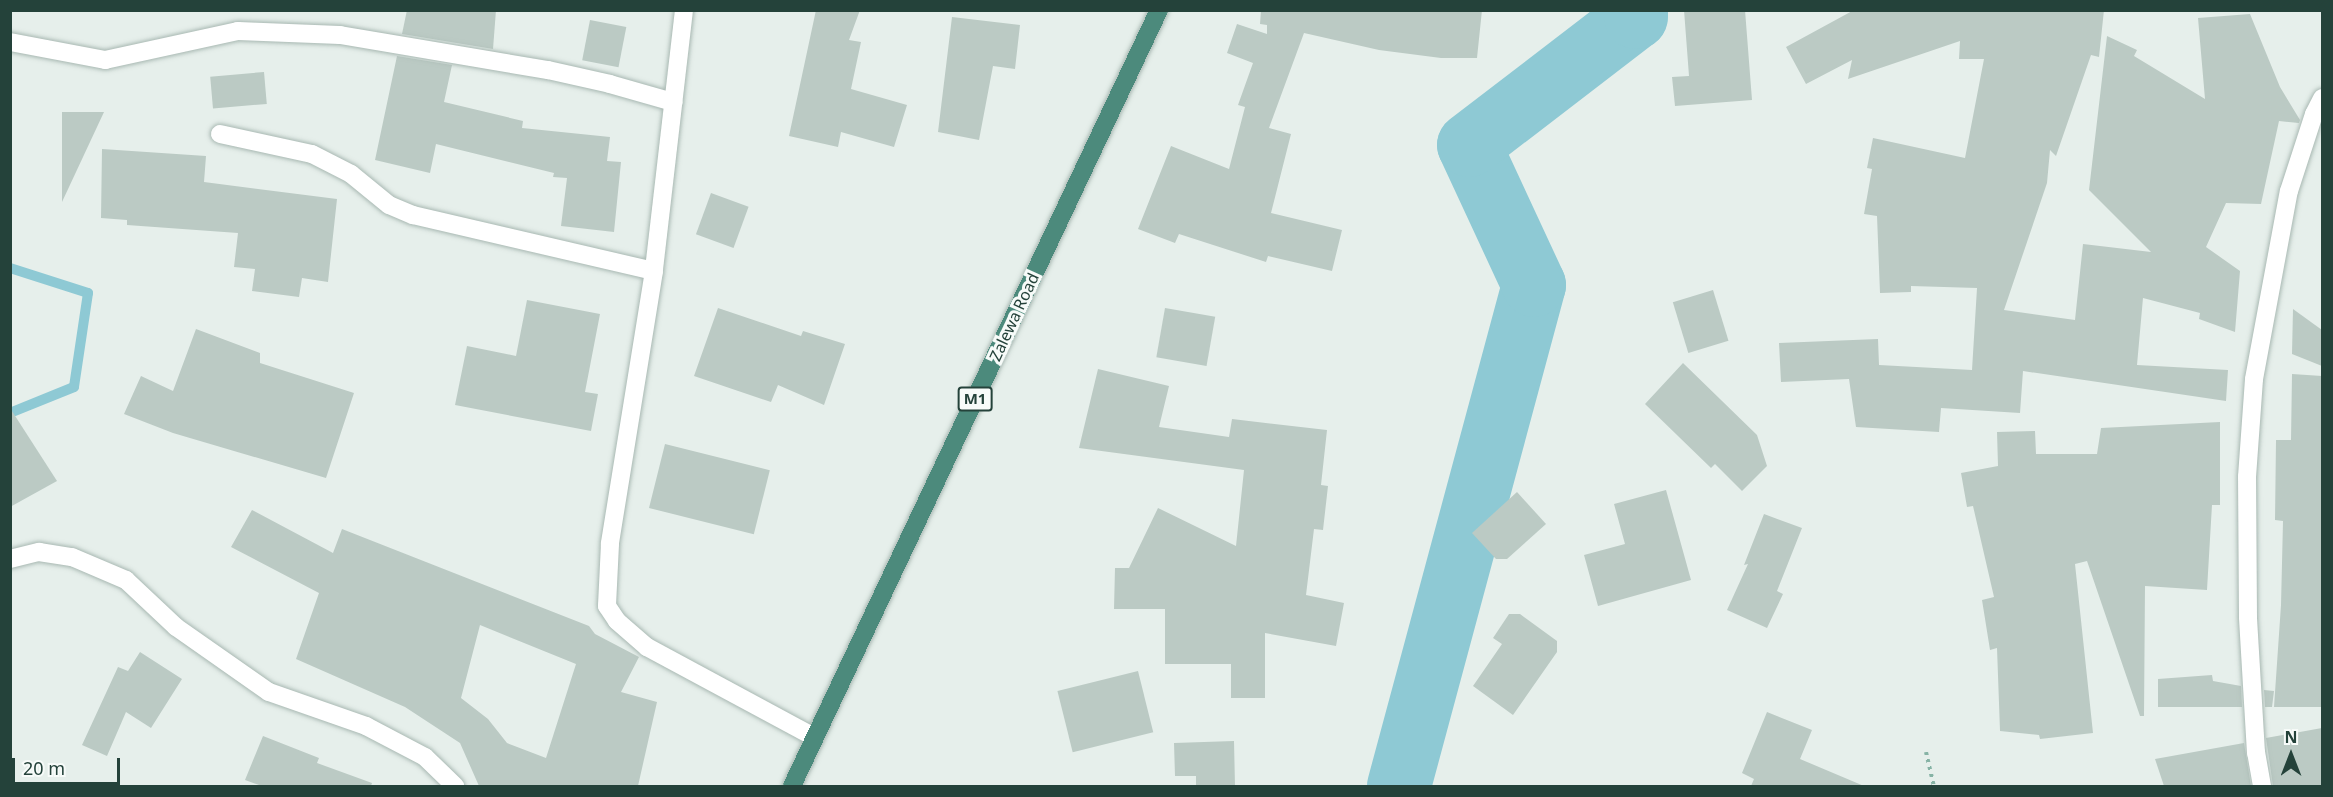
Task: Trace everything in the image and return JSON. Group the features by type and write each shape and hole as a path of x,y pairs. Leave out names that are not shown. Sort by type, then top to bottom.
{"highway":[{"name":"Zalewa Road","path":"792,786 1159,10"}],"street":[{"path":"684,10 654,271 610,544 607,606 617,621 647,647 814,737"},
{"path":"10,42 105,60 238,31 340,34 548,70 610,84 673,102"},
{"path":"2262,786 2256,753 2248,618 2247,477 2254,379 2289,191 2314,114 2322,98"},
{"path":"220,134 312,154 351,174 388,205 413,215 654,271"},
{"path":"10,560 39,552 72,557 126,580 176,627 269,692 366,726 425,757 455,786"}],"path":[{"path":"1926,752 1934,786"}],"building":[{"path":"407,10 496,10 493,49 402,34"},
{"path":"816,10 860,10 849,40 861,42 851,89 907,105 894,147 841,132 838,147 789,136"},
{"path":"1261,10 1482,10 1477,58 1441,58 1379,50 1304,33 1269,128 1291,134 1271,213 1342,230 1332,271 1268,256 1266,262 1179,234 1175,243 1138,229 1171,146 1229,169 1245,107 1238,105 1253,63 1227,53 1237,24 1267,34 1267,25 1260,24"},
{"path":"1684,10 1745,10 1752,100 1675,106 1672,77 1689,76"},
{"path":"1854,10 2104,10 2099,57 2091,55 2056,156 2050,150 2047,183 2004,310 2075,320 2083,244 2151,252 2089,190 2107,36 2137,50 2134,56 2205,99 2198,18 2250,14 2280,87 2300,120 2299,123 2279,121 2261,204 2226,203 2206,247 2240,271 2235,332 2199,319 2200,313 2143,298 2137,365 2228,370 2226,401 2023,371 2020,413 1941,408 1939,432 1856,427 1849,379 1781,382 1779,343 1878,339 1879,365 1972,370 1977,288 1911,286 1911,292 1880,293 1877,216 1864,214 1872,169 1867,168 1873,138 1965,158 1984,59 1959,59 1960,41 1848,79 1852,60 1806,84 1786,47"},
{"path":"952,17 1020,25 1015,69 993,66 979,140 938,132"},
{"path":"590,20 626,27 618,67 582,60"},
{"path":"397,56 452,65 444,102 523,121 522,128 610,137 607,161 621,162 614,232 561,226 567,178 553,177 554,173 436,144 430,173 375,160"},
{"path":"264,72 267,104 213,109 210,77"},
{"path":"62,112 104,112 62,202"},
{"path":"102,149 206,156 204,182 337,199 328,282 302,278 299,297 252,291 255,269 234,267 238,233 127,225 127,220 101,218"},
{"path":"711,193 749,207 734,248 696,234"},
{"path":"1713,290 1728,341 1688,353 1673,302"},
{"path":"527,300 600,314 585,392 598,394 591,431 455,405 467,346 516,356"},
{"path":"718,308 801,336 803,331 845,344 824,405 778,385 771,402 694,376"},
{"path":"1165,308 1215,317 1207,366 1156,357"},
{"path":"2293,309 2322,330 2322,366 2292,354"},
{"path":"196,329 260,353 260,363 354,393 326,478 173,433 124,414 141,376 173,391"},
{"path":"1683,363 1757,435 1767,466 1742,491 1715,464 1711,468 1645,404"},
{"path":"1098,369 1169,386 1159,427 1229,437 1232,419 1327,430 1321,485 1328,486 1323,530 1314,529 1306,595 1344,603 1336,646 1265,633 1265,698 1231,698 1231,664 1165,664 1165,609 1114,609 1115,568 1129,568 1158,508 1236,546 1244,470 1079,448"},
{"path":"2292,374 2322,376 2322,707 2274,707 2281,605 2283,521 2275,520 2276,440 2291,440"},
{"path":"10,408 57,481 10,507"},
{"path":"2220,422 2220,505 2212,505 2207,590 2145,586 2144,716 2140,716 2087,561 2075,564 2093,733 2040,739 2039,735 2000,731 1997,648 1990,650 1982,600 1994,597 1973,506 1967,507 1961,473 1998,466 1997,432 2035,431 2036,454 2097,454 2101,428"},
{"path":"665,444 770,470 754,534 649,508"},
{"path":"1666,490 1691,580 1598,606 1584,555 1625,544 1614,504"},
{"path":"1517,492 1546,524 1507,559 1496,559 1472,533"},
{"path":"252,510 333,553 342,529 589,626 595,634 639,657 621,692 657,702 638,786 479,786 460,743 405,707 296,659 319,593 231,547","holes":["480,625 576,664 546,758 507,743 488,719 461,698"]},
{"path":"1764,514 1802,528 1777,591 1783,594 1767,628 1727,610 1748,564 1744,565"},
{"path":"1509,614 1520,614 1557,641 1557,652 1513,715 1473,686 1502,644 1493,638"},
{"path":"140,652 182,679 151,728 126,712 107,756 82,745 118,667 128,671"},
{"path":"1138,671 1153,732 1073,752 1057,691"},
{"path":"2212,675 2213,681 2241,686 2242,707 2158,707 2158,679"},
{"path":"2264,690 2274,691 2272,707 2265,707"},
{"path":"1767,712 1812,730 1800,759 1864,786 1751,786 1754,779 1742,773"},
{"path":"2322,728 2322,786 2273,786 2266,738"},
{"path":"263,736 319,758 317,763 372,783 371,786 262,786 245,780"},
{"path":"1234,741 1235,786 1196,786 1196,776 1175,776 1174,743"},
{"path":"2244,743 2251,786 2164,786 2155,759"}],"waterway":[{"path":"1399,786 1534,285 1469,145 1636,17 1636,10"},
{"path":"10,268 88,293 74,387 10,413"}]}
